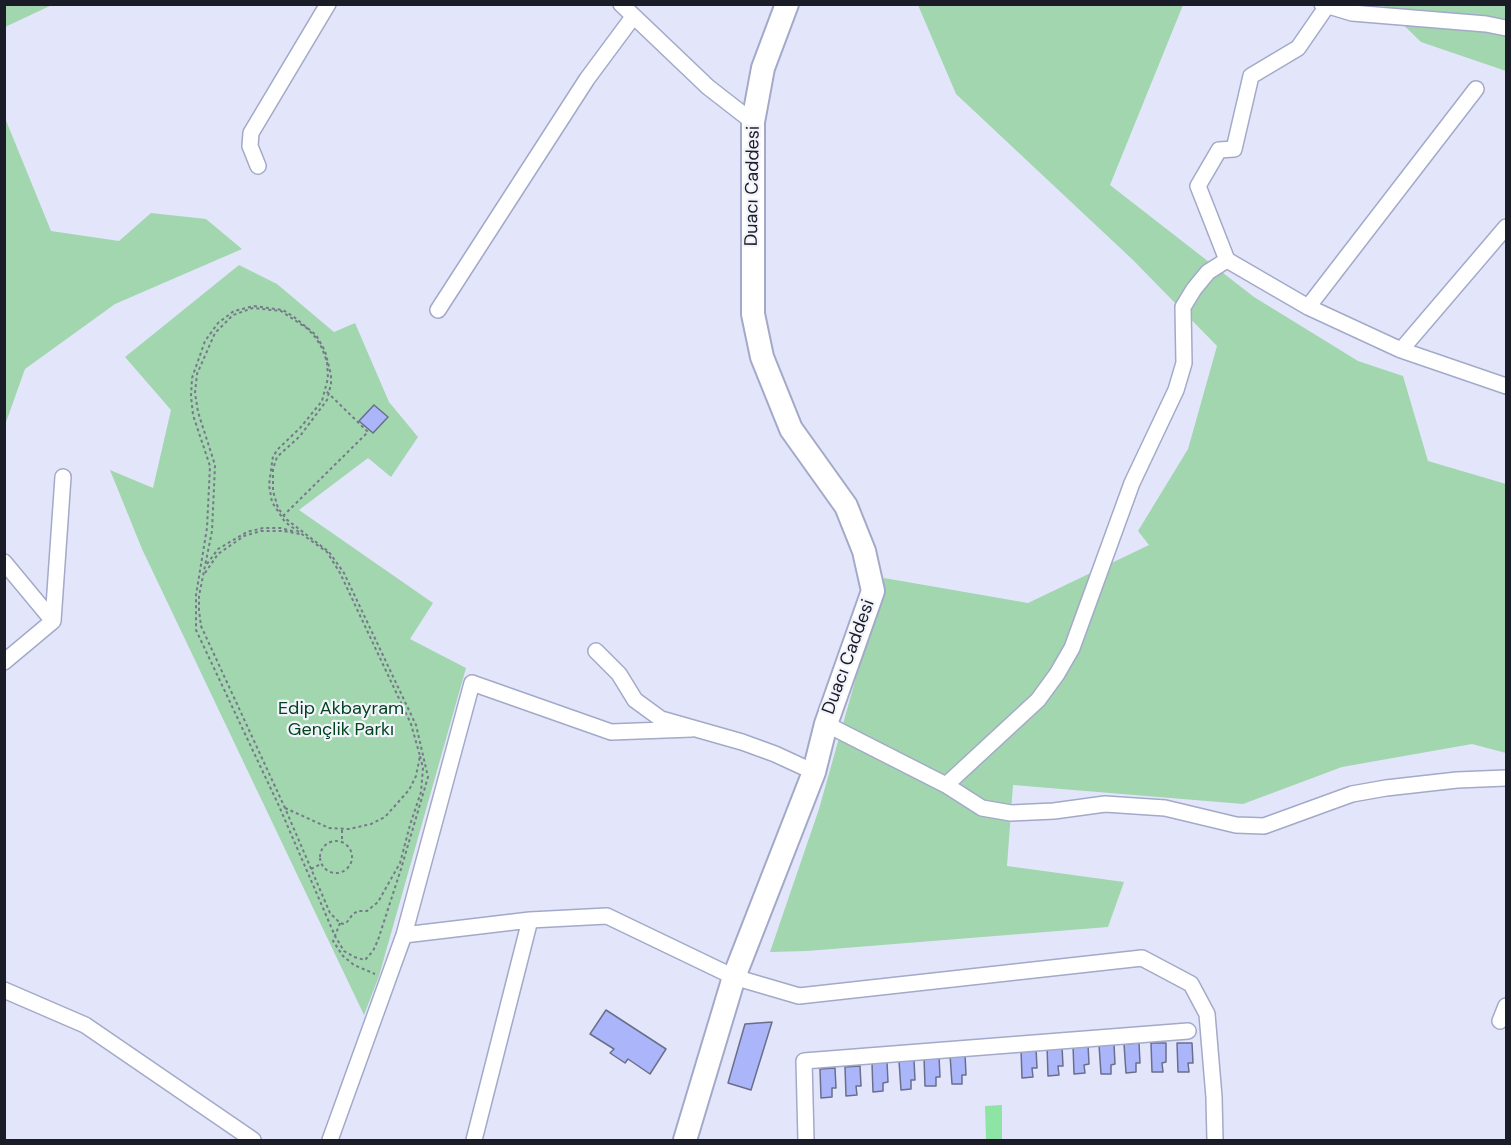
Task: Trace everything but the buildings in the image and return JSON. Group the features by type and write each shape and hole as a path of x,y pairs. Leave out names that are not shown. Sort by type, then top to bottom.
{"street":[{"path":"258,166 250,146 251,133 328,4"},
{"path":"621,4 708,87 753,122"},
{"name":"Duacı Caddesi","path":"685,1140 734,977 814,772 826,724 873,591 864,551 846,506 791,429 762,357 753,314 753,122 763,68 787,4"},
{"path":"1506,28 1486,24 1352,13 1324,5 1298,48 1251,76 1234,149 1219,150 1197,186 1227,260 1308,307 1401,350 1506,386"},
{"path":"438,310 587,79 633,16"},
{"path":"1308,307 1476,89"},
{"path":"1401,350 1506,227"},
{"path":"946,785 1038,700 1072,648 1132,483 1176,390 1184,363 1183,307 1208,272 1227,260"},
{"path":"4,662 53,621 63,477"},
{"path":"4,562 53,621"},
{"path":"596,651 619,674 635,700 661,719 753,746 814,772"},
{"path":"330,1140 404,935 472,683 611,732 692,729"},
{"path":"826,724 946,785 982,808 1011,813 1054,811 1105,804 1165,808 1236,825 1264,826 1352,794 1457,780 1506,778"},
{"path":"404,935 530,920 607,916 734,977 799,996 1142,958 1191,984 1207,1014 1215,1140"},
{"path":"474,1140 530,920"},
{"path":"4,990 85,1025 244,1138"},
{"path":"1500,1021 1506,1006"},
{"path":"806,1140 804,1061 1188,1031"}],"path":[{"path":"254,306 283,310 316,335 325,351 331,375 329,394 319,413 305,431 277,457 273,469 273,491 283,516 329,552 344,573 416,725 428,777 401,869 373,951 365,960 344,951 335,936 279,806 196,630 195,613 207,528 210,466 193,415 191,396 192,378 205,341 218,323 234,311 254,306"},
{"path":"254,308 281,311 316,338 327,362 328,378 325,390 322,401 308,419 273,456 269,485 272,502 300,534 327,552 340,573 411,724 423,768 421,792 400,863 378,903 367,911 358,911 353,914 344,924 330,913 285,808 201,626 199,603 212,531 215,465 198,412 195,393 197,374 215,333 233,315 254,308"},
{"path":"283,516 368,432 325,390"},
{"path":"198,580 218,549 247,532 263,528 280,528 300,534"},
{"path":"204,576 218,554 244,536 261,531 283,531 306,535"},
{"path":"285,808 313,823 330,828 349,830 371,824 385,817 408,790 416,776 420,756"},
{"path":"342,829 342,843"},
{"path":"330,842 342,843 350,849 351,864 347,869 334,874 328,872 321,864 320,854 323,847 330,842"},
{"path":"311,869 321,864"},
{"path":"340,923 333,941 343,956 354,965 388,979"}],"green space":[{"path":"5,4 52,4 52,5 5,27"},
{"path":"918,5 1183,5 1110,185 1254,297 1358,361 1403,376 1428,461 1506,484 1506,753 1472,744 1342,767 1243,804 1013,785 1007,866 1124,882 1108,927 770,952 819,809 884,578 1028,603 1149,545 1138,531 1188,449 1217,346 1133,260 956,94"},
{"path":"1383,5 1506,5 1506,71 1421,42"},
{"path":"5,118 51,231 119,241 151,213 206,219 242,249 115,304 25,369 5,425"},
{"name":"Edip Akbayram Gençlik Parkı","path":"239,265 277,284 334,332 355,323 389,402 418,437 391,477 368,458 299,510 433,603 410,639 466,668 379,976 364,1015 142,549 110,470 153,488 171,410 125,357"}],"shaded area":[{"path":"1002,1105 1002,1140 986,1140 985,1106"}]}
